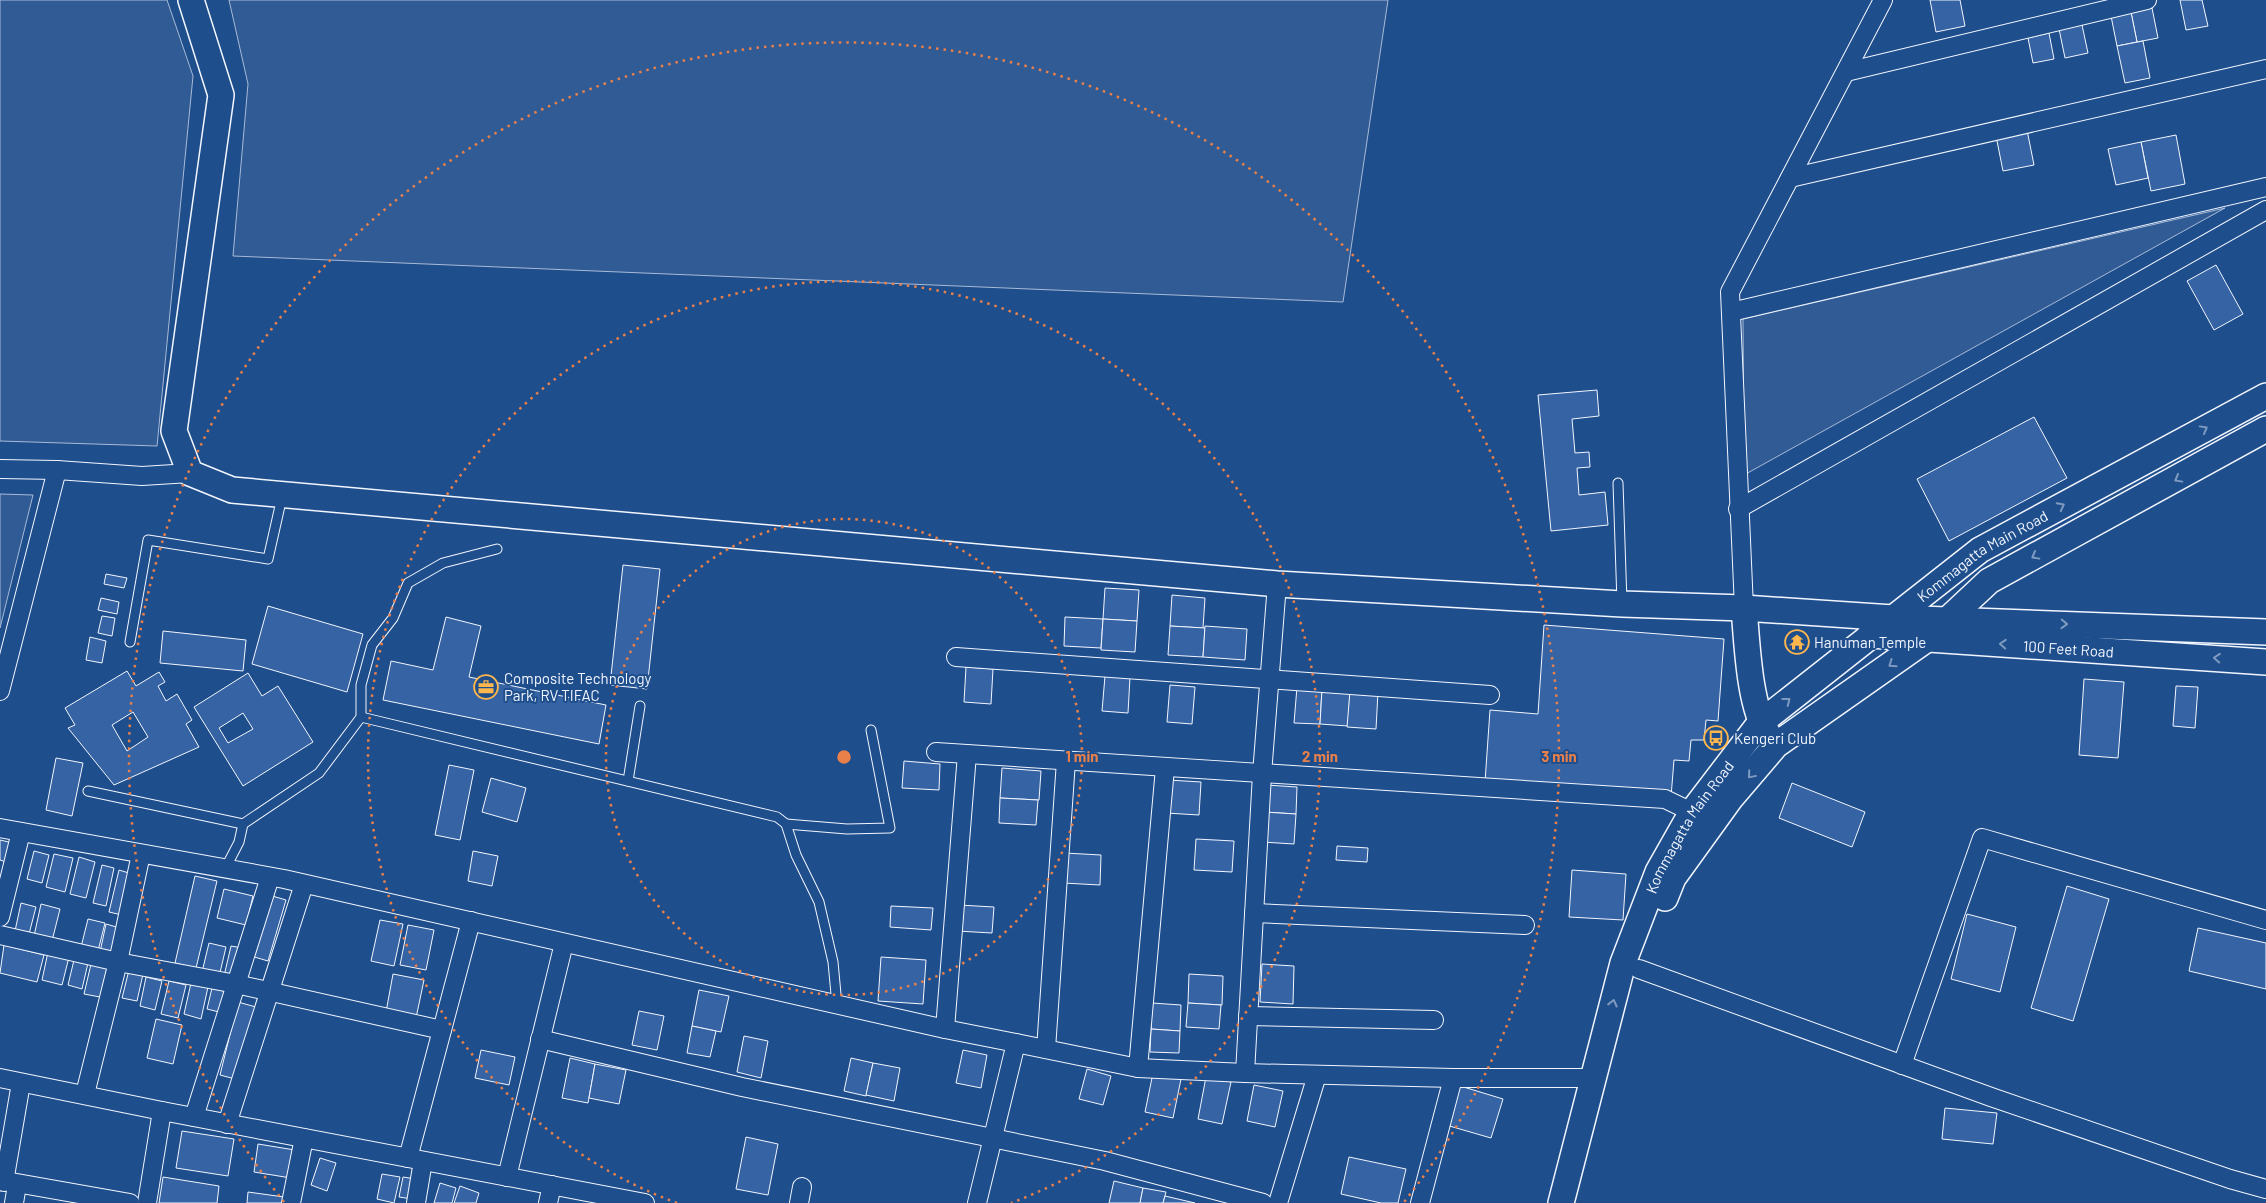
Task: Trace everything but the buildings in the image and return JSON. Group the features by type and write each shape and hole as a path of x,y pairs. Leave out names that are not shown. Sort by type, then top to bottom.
{"main road":[{"path":"190,473 174,431 221,95 191,0"},
{"name":"Kommagatta Main Road","path":"1561,1203 1623,963 1658,872 1692,812 1760,723 1980,550 2266,396"},
{"name":"Kommagatta Main Road","path":"1578,1203 1639,969 1673,878 1730,799 1776,745 1927,639 1989,582 2266,429"},
{"name":"100 Feet Road","path":"190,473 232,490 1277,584 1622,604 1744,608 1893,618 2266,632"},
{"path":"1744,608 1749,666 1760,723 1776,745"},
{"name":"100 Feet Road","path":"1870,635 2266,662"}],"street":[{"path":"1744,608 1738,509 1730,292 1883,0"},
{"path":"1846,72 2147,0"},
{"path":"1790,178 2266,69"},
{"path":"1731,312 2266,187"},
{"path":"1738,509 2266,210"},
{"path":"0,468 142,476 190,473"},
{"path":"0,690 57,470"},
{"path":"1245,1073 1262,774 1277,584"},
{"path":"956,657 1490,695"},
{"path":"936,752 1665,799 1692,812"},
{"path":"945,1029 967,754"},
{"path":"1046,1049 1066,761"},
{"path":"1138,1068 1165,768"},
{"path":"0,828 270,876 945,1029 1138,1068 1316,1075 1453,1078 1594,1078"},
{"path":"0,917 21,832"},
{"path":"1902,1065 1982,838 2266,920"},
{"path":"84,1094 118,962 141,854"},
{"path":"194,1117 270,876"},
{"path":"227,1124 304,884"},
{"path":"1254,913 1525,925"},
{"path":"416,1203 416,1159 442,1030 471,921"},
{"path":"0,935 118,962 236,984 442,1030"},
{"path":"507,1177 564,943"},
{"path":"1639,969 1902,1065 2266,1189"},
{"path":"1248,1016 1434,1020"},
{"path":"540,1039 742,1087 1105,1161 1263,1203"},
{"path":"977,1203 1016,1043"},
{"path":"1278,1203 1316,1075"},
{"path":"0,1078 227,1124 645,1203"},
{"path":"1420,1203 1453,1078"},
{"path":"14,1203 7,1182 21,1083"},
{"path":"147,1203 162,1111"},
{"path":"292,1203 304,1138"},
{"path":"7,1182 130,1203"},
{"path":"548,1203 552,1185"}],"lane":[{"path":"1618,483 1622,604"},
{"path":"130,642 148,540 268,559 282,494"},
{"path":"225,869 239,842 243,824 318,774 361,716 361,685 372,645 393,618 408,583 443,562 497,549"},
{"path":"628,781 640,706"},
{"path":"361,716 777,817 786,824 847,829 890,828 871,730"},
{"path":"88,791 243,824"},
{"path":"786,824 796,855 819,902 833,962 837,1005"}],"shaded area":[{"path":"0,0 167,0 193,76 157,446 0,441"},
{"path":"229,0 1388,0 1343,302 233,256 248,84"},
{"path":"2225,208 1744,475 1743,319"},
{"path":"0,494 33,495 0,628"}],"place":[{"name":"Hanuman Temple","path":"1797,642"},
{"name":"Composite Technology Park, RV TIFAC","path":"486,687"},
{"name":"Kengeri Club","path":"1716,738"}]}
